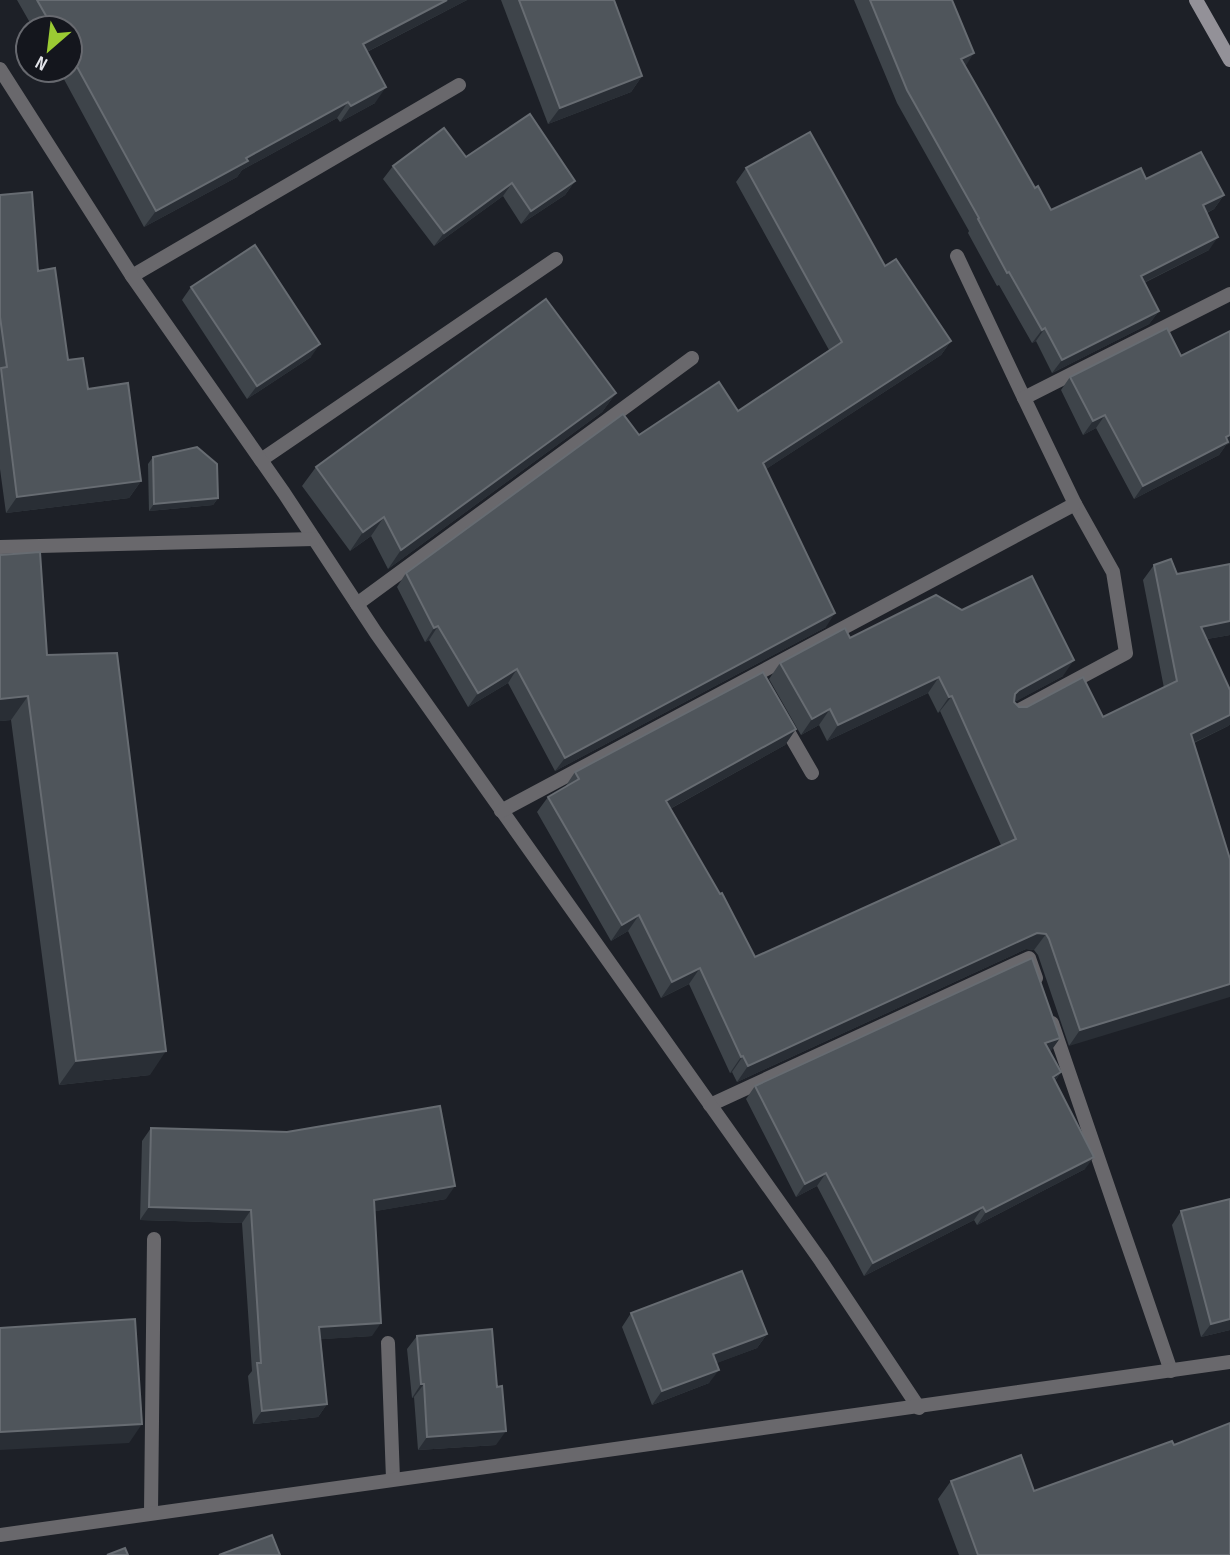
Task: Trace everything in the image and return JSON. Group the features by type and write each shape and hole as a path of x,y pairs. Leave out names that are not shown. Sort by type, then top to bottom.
{"street":[{"path":"1196,0 1230,60"},
{"path":"0,69 132,276 261,460 419,694 821,1261 919,1408"},
{"path":"132,276 459,85"},
{"path":"957,256 1075,504 1113,572 1126,653 1013,715"},
{"path":"261,460 556,260"},
{"path":"1024,398 1230,294"},
{"path":"358,604 692,358"},
{"path":"501,811 758,680 1075,504"},
{"path":"0,548 314,539"},
{"path":"774,707 812,773"},
{"path":"709,1105 1029,958 1171,1371"},
{"path":"151,1513 155,1239"},
{"path":"388,1343 393,1479"},
{"path":"0,1535 919,1408 1230,1362"}],"building":[{"path":"37,0 447,0 363,44 386,87 351,106 348,102 156,211 84,80 84,14 45,14"},
{"path":"519,0 614,0 642,76 560,108"},
{"path":"870,0 952,0 974,53 961,59 1035,188 1038,186 1051,210 1141,168 1146,179 1201,152 1224,195 1203,205 1218,237 1141,276 1159,311 1062,360 1045,328 1042,330 1009,272 1007,273 907,90"},
{"path":"530,114 575,181 531,211 512,183 444,233 393,166 444,128 466,157"},
{"path":"810,132 885,266 896,259 951,341 763,463 835,613 565,758 517,669 478,693 438,626 434,628 406,573 623,414 639,435 719,382 738,411 842,342 746,168"},
{"path":"32,192 38,271 55,268 68,360 83,358 88,389 128,383 141,481 17,497 1,368 7,367 0,317 0,195"},
{"path":"255,245 320,344 257,386 191,287"},
{"path":"546,299 616,393 401,550 384,517 363,532 316,467"},
{"path":"1167,328 1181,356 1230,331 1230,435 1226,437 1228,442 1143,486 1105,415 1093,421 1070,377"},
{"path":"197,447 217,464 218,498 154,504 153,457"},
{"path":"40,552 47,655 117,653 166,1051 76,1061 28,696 0,699 0,555"},
{"path":"1171,559 1177,574 1230,564 1230,621 1201,627 1230,690 1230,715 1191,734 1230,859 1230,984 1080,1030 1049,939 1046,934 1037,933 748,1066 743,1056 741,1057 700,968 672,982 639,915 622,925 548,797 579,779 575,772 763,672 796,729 666,801 720,894 722,893 755,957 1016,839 952,696 949,697 939,677 838,725 830,709 812,719 780,663 845,628 850,638 936,595 962,610 1032,576 1074,660 1019,690 1015,694 1014,702 1019,707 1027,707 1083,677 1103,717 1177,681 1154,565"},
{"path":"1032,958 1060,1038 1045,1043 1061,1072 1053,1077 1094,1157 986,1212 983,1207 873,1263 826,1173 805,1184 755,1086"},
{"path":"440,1106 455,1186 374,1200 381,1323 319,1327 327,1404 262,1411 257,1363 261,1363 251,1210 149,1207 151,1128 287,1132"},
{"path":"1230,1199 1230,1319 1211,1324 1181,1211"},
{"path":"742,1271 767,1334 713,1354 719,1370 662,1391 631,1313"},
{"path":"135,1319 142,1424 0,1432 0,1328"},
{"path":"492,1329 497,1387 502,1386 506,1431 427,1437 424,1384 421,1384 417,1336"},
{"path":"1230,1423 1230,1555 978,1555 951,1481 1021,1455 1034,1491 1172,1441 1174,1445"},
{"path":"272,1535 280,1555 219,1555"},
{"path":"125,1548 128,1555 107,1555"}]}
